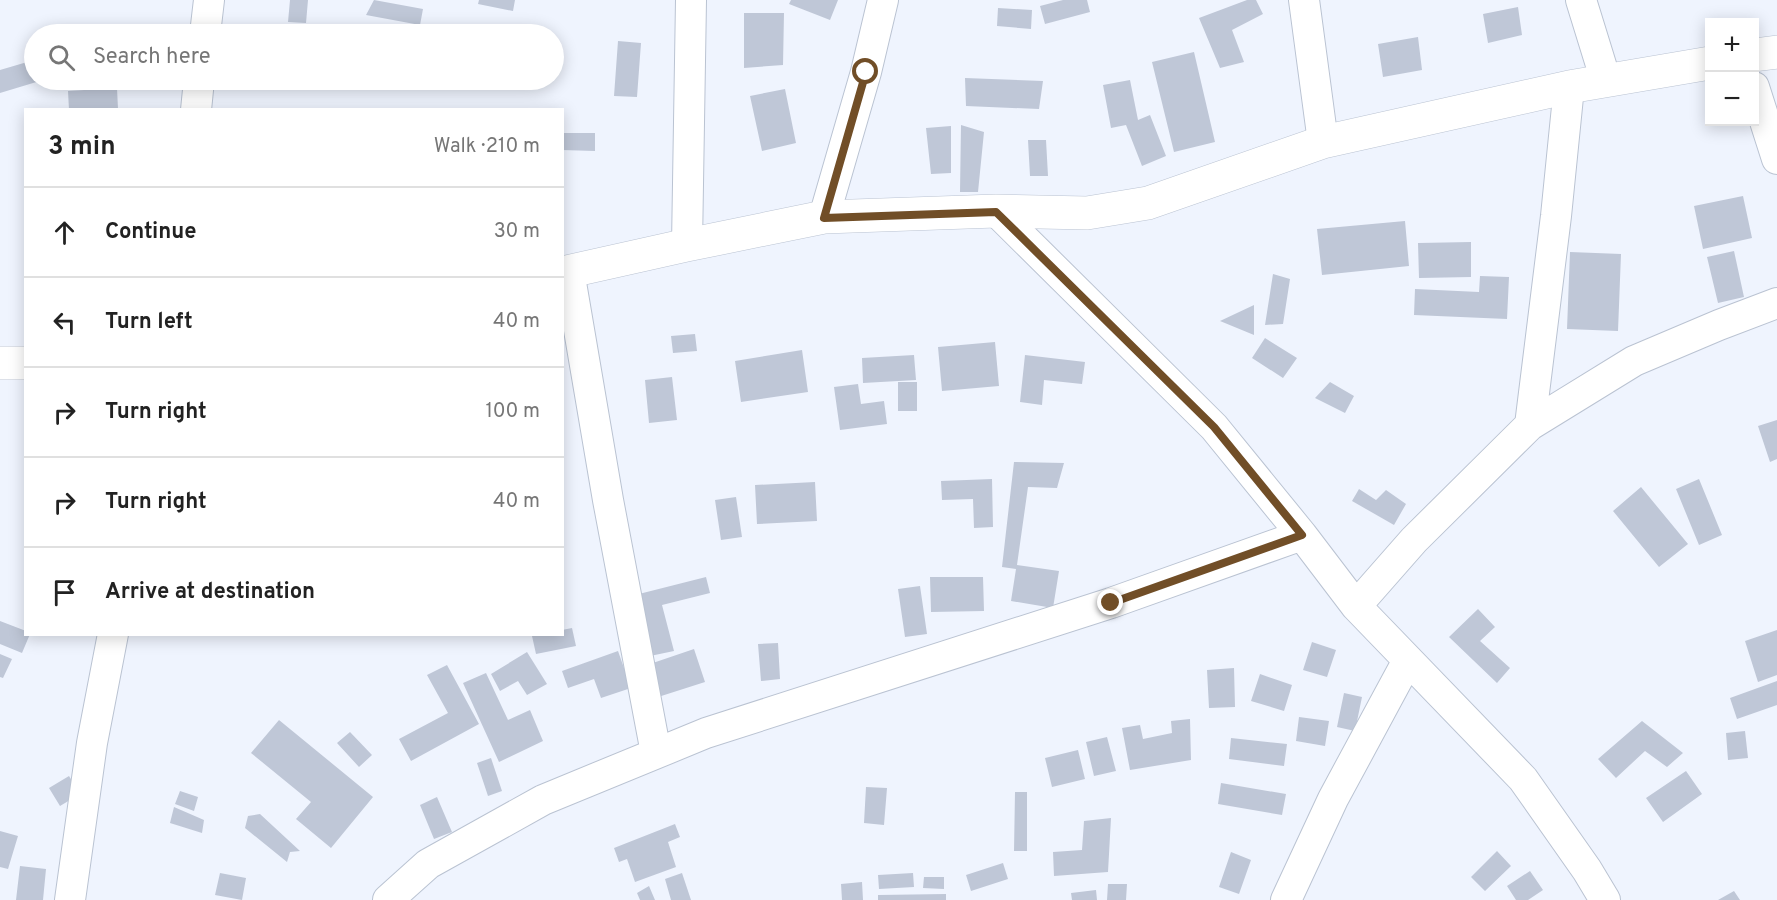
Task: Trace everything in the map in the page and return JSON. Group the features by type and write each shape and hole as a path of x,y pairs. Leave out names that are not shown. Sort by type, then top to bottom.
{"street":[{"path":"206,24 209,0"},
{"path":"687,245 691,0"},
{"path":"824,218 866,72 883,0"},
{"path":"1304,0 1323,142"},
{"path":"1590,5 1606,81"},
{"path":"1759,54 1777,52"},
{"path":"656,753 566,272 824,218 996,212 1087,213 1148,202 1323,142 1569,87 1705,64"},
{"path":"1530,425 1556,216 1569,87"},
{"path":"196,108 199,90"},
{"path":"1759,100 1777,159"},
{"path":"996,212 1214,427 1302,535 1356,606 1523,779 1587,870 1605,900"},
{"path":"1356,606 1414,540 1530,425 1634,362 1777,303"},
{"path":"0,363 24,363"},
{"path":"388,900 428,864 543,800 706,733 1111,603 1302,535"},
{"path":"70,900 92,743 113,636"},
{"path":"1286,900 1333,799 1408,660"}],"building":[{"path":"290,0 308,0 306,23 288,22"},
{"path":"374,0 423,9 420,24 366,15"},
{"path":"479,0 515,0 513,11 478,4"},
{"path":"791,0 838,0 830,20 789,4"},
{"path":"1063,0 1087,0 1090,12 1045,24 1040,6"},
{"path":"1247,0 1256,0 1263,14 1232,30 1244,62 1220,68 1199,18"},
{"path":"1518,7 1522,35 1488,43 1483,14"},
{"path":"998,8 1032,10 1031,29 997,26"},
{"path":"744,13 784,13 783,65 744,68"},
{"path":"1418,37 1422,70 1383,77 1378,44"},
{"path":"618,41 641,43 637,97 614,96"},
{"path":"1194,52 1215,142 1174,152 1152,62"},
{"path":"24,63 24,86 0,93 0,70"},
{"path":"965,78 1043,81 1039,109 966,106"},
{"path":"1130,80 1138,120 1150,115 1166,156 1142,166 1126,125 1111,128 1103,85"},
{"path":"785,89 796,143 762,151 750,96"},
{"path":"117,90 118,108 69,108 68,91"},
{"path":"961,125 984,132 978,192 960,192"},
{"path":"951,126 951,173 931,174 926,128"},
{"path":"564,133 595,133 595,151 564,150"},
{"path":"1028,140 1046,140 1048,176 1030,176"},
{"path":"1743,196 1752,238 1703,249 1694,206"},
{"path":"1405,221 1409,266 1322,275 1317,229"},
{"path":"1471,242 1471,277 1419,278 1418,243"},
{"path":"1734,251 1744,297 1718,303 1707,257"},
{"path":"1570,252 1621,254 1618,331 1567,329"},
{"path":"1273,274 1290,279 1283,324 1265,325"},
{"path":"1480,276 1509,277 1507,319 1414,315 1415,289 1479,292"},
{"path":"1254,305 1254,335 1220,321"},
{"path":"695,334 697,351 673,353 671,336"},
{"path":"1265,338 1297,358 1283,378 1252,358"},
{"path":"995,342 999,386 942,391 938,347"},
{"path":"802,350 808,392 741,402 735,361"},
{"path":"914,355 916,380 863,383 862,358"},
{"path":"1025,355 1085,362 1082,384 1044,380 1042,405 1020,402"},
{"path":"672,377 677,420 649,423 645,380"},
{"path":"898,382 917,382 917,411 898,411"},
{"path":"1330,382 1354,396 1345,413 1315,398"},
{"path":"858,384 861,404 884,401 887,424 840,430 834,387"},
{"path":"1777,420 1777,459 1770,462 1758,426"},
{"path":"1014,462 1064,463 1057,488 1028,487 1017,565 1059,571 1053,608 1011,601 1016,569 1002,567"},
{"path":"992,479 993,527 974,528 973,499 942,500 941,481"},
{"path":"1699,479 1722,535 1699,545 1676,489"},
{"path":"815,482 817,521 757,524 755,485"},
{"path":"1641,487 1688,544 1659,567 1613,511"},
{"path":"1359,489 1376,500 1386,490 1406,504 1394,525 1352,501"},
{"path":"736,497 742,537 721,540 715,500"},
{"path":"706,577 710,593 662,605 674,651 650,656 635,595"},
{"path":"930,577 983,577 984,611 931,612"},
{"path":"920,586 927,634 905,637 898,589"},
{"path":"1478,609 1495,627 1480,641 1510,668 1497,683 1449,637"},
{"path":"0,621 24,630 24,636 29,636 22,653 0,644"},
{"path":"572,628 576,646 536,654 532,636 564,636 564,630"},
{"path":"1777,630 1777,675 1758,682 1745,641"},
{"path":"1312,642 1336,650 1327,677 1303,670"},
{"path":"778,643 780,679 761,681 758,644"},
{"path":"694,649 705,682 655,698 644,666"},
{"path":"618,651 631,688 601,698 594,679 568,688 562,671"},
{"path":"527,652 547,684 527,695 518,681 500,691 491,674"},
{"path":"0,654 12,659 3,678 0,677"},
{"path":"447,665 479,724 411,761 399,739 448,713 427,675"},
{"path":"1234,668 1235,707 1209,708 1207,670"},
{"path":"486,673 508,720 530,710 543,741 499,762 463,683"},
{"path":"1260,674 1292,685 1284,711 1251,701"},
{"path":"1777,681 1777,705 1737,719 1730,698"},
{"path":"1344,693 1362,697 1355,731 1337,727"},
{"path":"1299,717 1329,721 1325,746 1296,741"},
{"path":"1190,719 1191,760 1130,770 1122,728 1140,725 1143,739 1172,733 1171,721"},
{"path":"279,720 373,797 331,848 296,819 311,802 251,753"},
{"path":"1642,721 1683,753 1667,767 1645,751 1616,778 1598,759"},
{"path":"1745,731 1748,758 1728,760 1726,733"},
{"path":"350,732 372,755 359,767 337,743"},
{"path":"1107,737 1116,771 1094,776 1086,742"},
{"path":"1231,738 1287,744 1284,766 1229,759"},
{"path":"1078,750 1085,779 1052,787 1045,758"},
{"path":"491,758 502,791 488,796 477,763"},
{"path":"1686,771 1702,794 1663,822 1646,798"},
{"path":"69,776 80,794 60,806 49,788"},
{"path":"1221,783 1286,794 1282,815 1218,804"},
{"path":"866,787 887,788 884,825 864,823"},
{"path":"180,791 198,797 194,811 175,804"},
{"path":"1015,792 1027,792 1027,851 1014,851"},
{"path":"437,797 452,832 434,839 420,805"},
{"path":"174,807 204,820 202,833 170,823"},
{"path":"260,814 300,851 290,852 287,862 245,828 248,816"},
{"path":"1111,818 1108,872 1054,876 1053,852 1082,850 1084,821"},
{"path":"675,824 680,837 668,842 676,867 635,882 627,859 619,862 614,848"},
{"path":"0,831 18,836 8,869 0,867"},
{"path":"1497,851 1511,866 1485,891 1471,877"},
{"path":"1231,852 1251,860 1239,894 1219,887"},
{"path":"1003,863 1008,879 971,891 966,875"},
{"path":"20,866 46,869 43,900 16,900"},
{"path":"1530,871 1543,890 1528,900 1516,900 1507,886"},
{"path":"220,873 246,878 242,900 215,895"},
{"path":"682,873 691,900 671,900 665,879"},
{"path":"913,873 914,887 879,889 878,875"},
{"path":"924,877 944,877 944,889 923,888"},
{"path":"862,882 863,900 842,900 841,884"},
{"path":"1108,884 1127,884 1126,900 1107,900"},
{"path":"649,886 655,900 640,900 637,893"},
{"path":"1096,890 1097,900 1072,900 1071,893"},
{"path":"1734,891 1740,900 1718,900"},
{"path":"946,894 946,900 878,900 878,895"}],"route":[{"path":"866,72 824,218 996,212 1214,427 1302,535 1111,603"}]}
